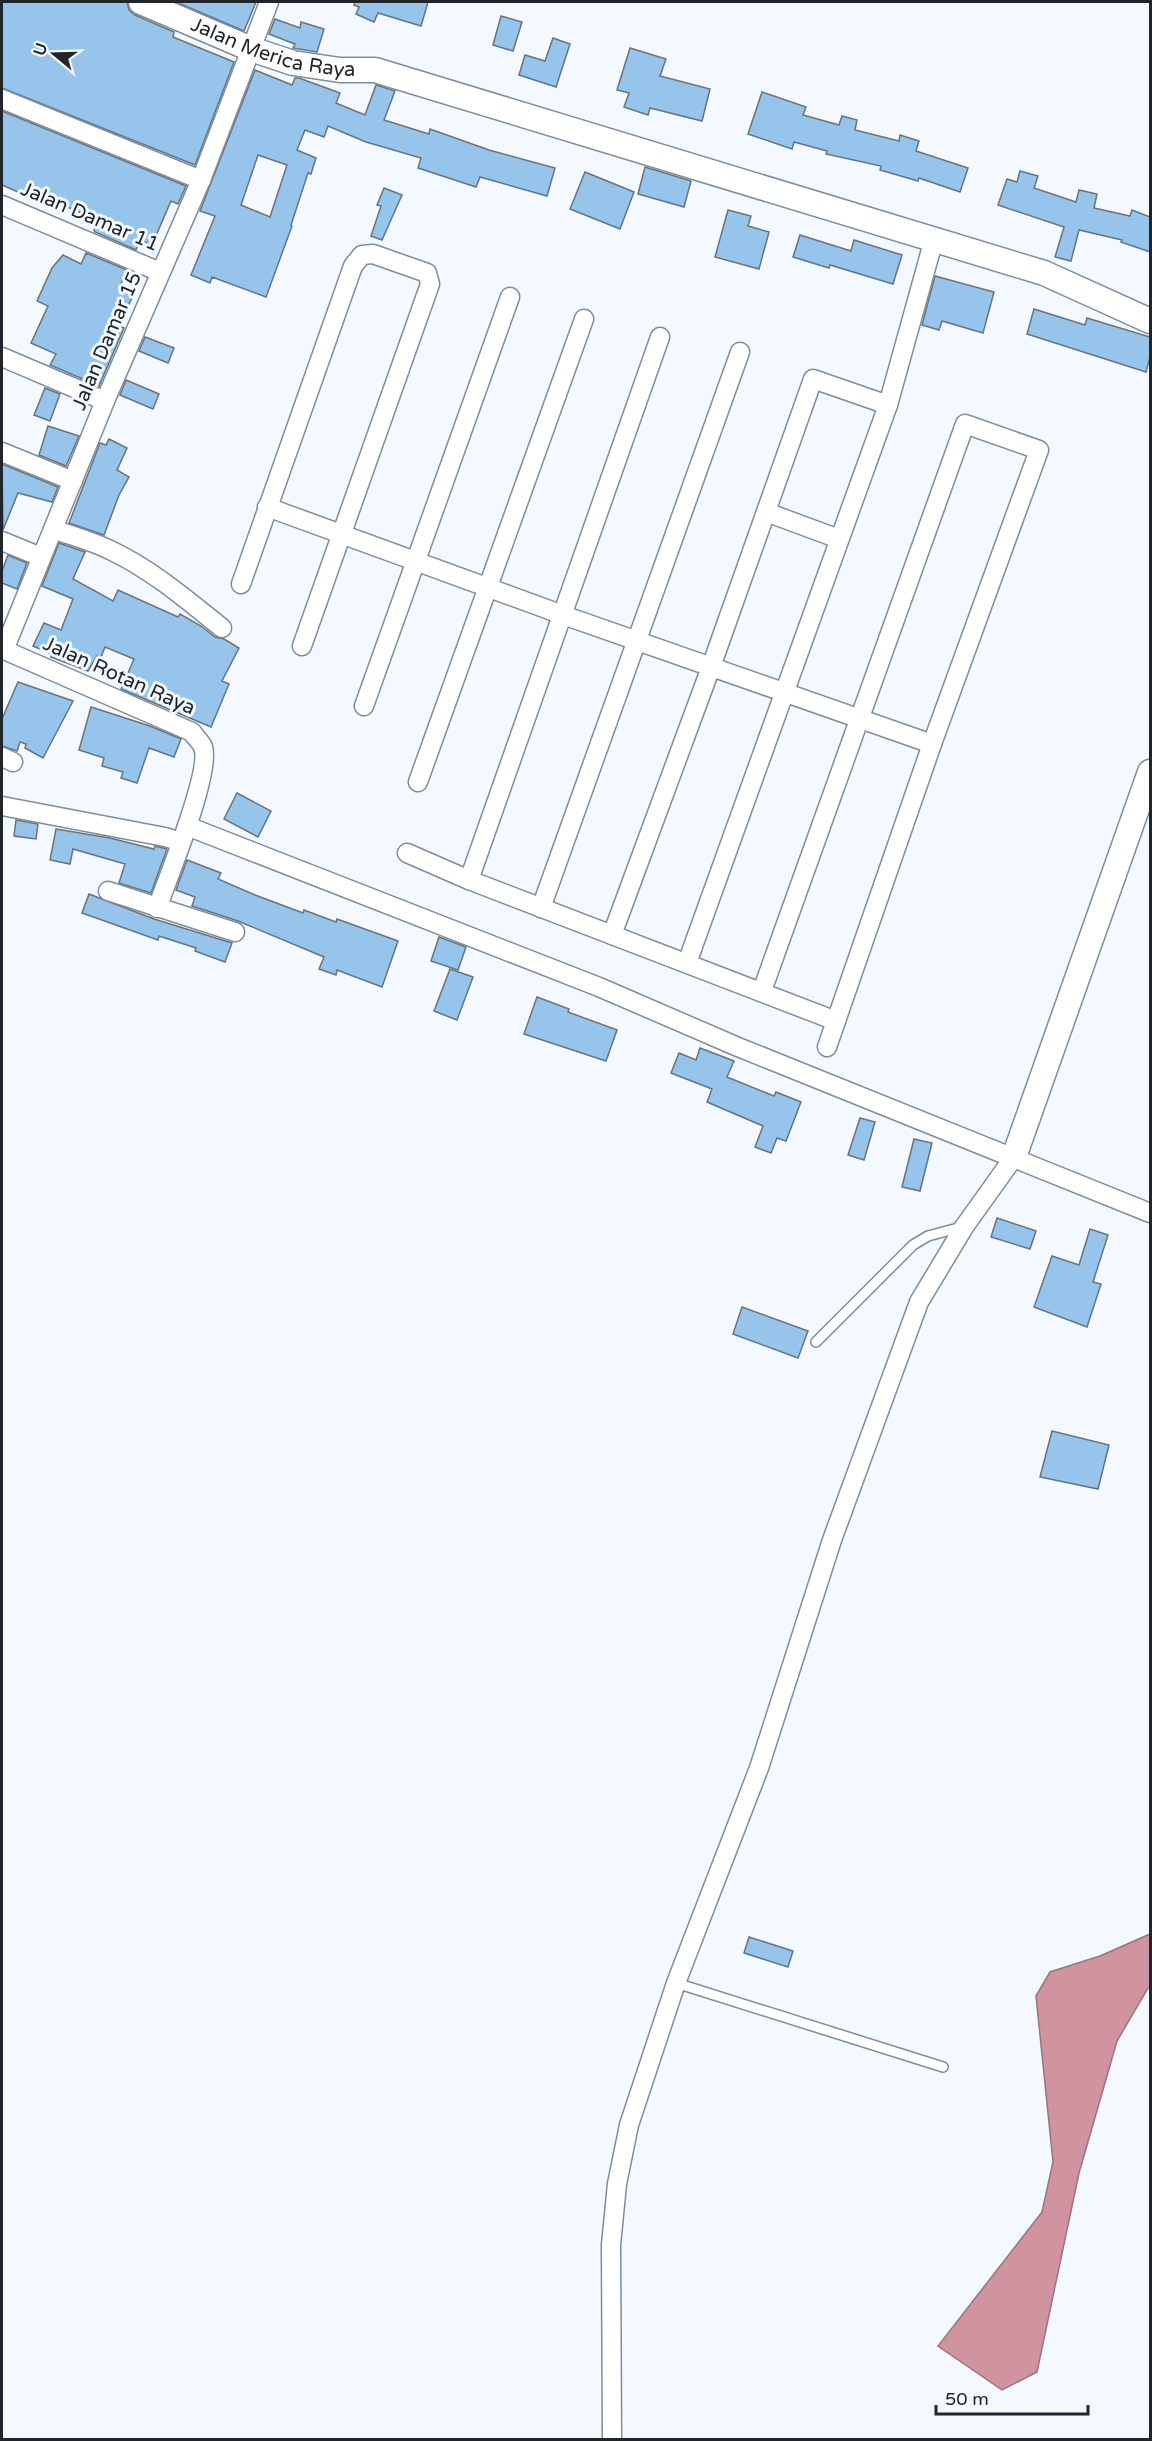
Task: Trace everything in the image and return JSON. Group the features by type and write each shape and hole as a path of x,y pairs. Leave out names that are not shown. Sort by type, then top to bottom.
{"street":[{"name":"Jalan Merica Raya","path":"141,2 251,49 293,63 340,70 375,70 1044,273 1150,321"},
{"name":"Jalan Damar 15","path":"3,650 105,401 201,180 269,2"},
{"path":"2,99 201,180"},
{"name":"Jalan Damar 11","path":"2,205 160,272"},
{"path":"687,963 888,405 933,239"},
{"path":"241,584 353,266 362,255 374,254 428,273 430,284 302,646"},
{"path":"364,706 510,297"},
{"path":"418,782 584,319"},
{"path":"469,880 660,337"},
{"path":"541,908 740,352"},
{"path":"2,357 105,401"},
{"path":"612,935 711,667 813,379 888,405"},
{"path":"762,991 965,424 1039,450 932,744 827,1047"},
{"path":"2,452 73,482"},
{"path":"267,507 563,615 932,744"},
{"path":"766,513 839,539"},
{"path":"53,529 110,549 177,592 222,628"},
{"path":"2,541 41,557"},
{"name":"Jalan Rotan Raya","path":"3,650 192,732 204,748 204,766 184,834 157,908"},
{"path":"612,2439 611,2245 617,2184 629,2125 676,1983 759,1768 832,1540 894,1364 918,1302 964,1227 1014,1157 1150,772"},
{"path":"2,806 165,837 184,834 599,987 738,1047 1150,1213"},
{"path":"406,854 836,1021"},
{"path":"108,891 235,932"}],"lane":[{"path":"816,1342 913,1245 928,1236 964,1227"},
{"path":"676,1983 943,2067"}],"shaded area":[{"path":"1150,1934 1150,1988 1117,2041 1079,2173 1037,2372 1002,2390 938,2346 1042,2212 1053,2162 1036,1996 1050,1972 1100,1956"}],"building":[{"path":"2,2 127,2 129,10 135,15 174,32 173,37 234,62 195,165 2,88"},
{"path":"176,2 256,2 244,31"},
{"path":"355,2 428,2 421,26 378,13 374,22 356,14 359,7 354,5"},
{"path":"501,16 522,22 513,51 493,45"},
{"path":"275,19 300,28 301,22 324,29 317,52 293,48 295,44 269,34"},
{"path":"553,38 570,44 556,87 519,75 525,55 545,61"},
{"path":"630,48 666,59 660,76 710,89 702,121 650,108 648,115 624,107 629,93 617,90"},
{"path":"255,70 292,85 295,78 299,78 340,93 336,103 365,115 376,85 395,91 384,120 429,134 430,129 489,150 555,168 547,196 480,177 476,187 418,168 421,158 366,142 328,126 324,137 305,130 297,150 316,158 311,174 308,173 292,226 266,297 212,277 210,283 191,275 215,216 200,211","holes":["258,155 287,165 270,217 241,205"]},
{"path":"762,92 806,107 803,115 839,125 842,116 857,120 855,130 899,141 900,135 919,141 916,151 968,168 960,192 919,178 918,181 880,170 881,166 826,154 827,151 794,142 792,149 748,134"},
{"path":"2,111 186,186 178,204 171,201 152,245 140,240 136,250 95,232 98,220 60,204 57,209 2,185"},
{"path":"645,167 691,181 684,207 638,194"},
{"path":"1020,171 1038,176 1034,188 1076,202 1079,190 1097,194 1094,208 1130,216 1132,210 1150,217 1150,252 1121,242 1122,240 1079,230 1071,261 1055,257 1064,227 998,205 1007,179 1017,182"},
{"path":"585,172 634,192 620,229 570,209"},
{"path":"384,188 402,195 382,240 371,236 381,206 377,205"},
{"path":"728,210 751,216 748,226 769,232 759,269 715,257"},
{"path":"800,235 851,251 854,240 902,255 893,284 830,265 829,268 793,257"},
{"path":"86,253 127,270 120,286 134,293 119,326 124,328 99,386 50,365 56,354 31,343 48,306 37,301 52,268 63,255 81,264"},
{"path":"935,276 994,292 983,333 942,321 939,330 922,325"},
{"path":"1034,309 1085,325 1087,318 1150,337 1150,357 1146,372 1027,334"},
{"path":"145,337 174,348 168,363 139,351"},
{"path":"126,380 159,394 153,409 120,395"},
{"path":"45,388 60,394 50,421 34,415"},
{"path":"48,426 79,436 66,466 39,455"},
{"path":"109,439 127,448 117,470 129,477 119,495 104,535 69,523 100,443 106,445"},
{"path":"2,464 58,487 52,502 18,493 3,530"},
{"path":"59,543 85,552 73,579 113,601 118,590 178,617 180,614 215,637 224,639 239,648 222,681 229,684 211,727 121,689 134,659 105,647 101,657 97,656 88,671 51,657 52,654 33,646 44,623 61,630 73,599 42,586"},
{"path":"8,555 27,563 17,589 2,583 2,571"},
{"path":"18,682 73,701 43,758 25,748 26,744 20,742 17,751 2,746 2,719"},
{"path":"91,707 150,726 181,739 174,757 149,748 137,783 121,778 123,772 102,766 104,758 79,750"},
{"path":"237,793 271,811 258,837 224,819"},
{"path":"16,820 38,824 36,839 14,836"},
{"path":"56,829 110,838 154,849 155,846 167,849 151,893 119,883 125,864 73,849 70,864 50,860"},
{"path":"187,860 221,873 218,879 255,895 303,913 304,910 336,922 337,919 398,941 382,987 337,970 336,975 319,969 324,957 238,921 192,906 195,897 176,890"},
{"path":"89,894 154,919 232,943 225,962 195,951 196,948 159,936 158,940 82,913"},
{"path":"439,937 466,947 458,970 431,961"},
{"path":"450,969 473,977 457,1020 434,1011"},
{"path":"537,997 569,1009 568,1012 617,1030 606,1061 524,1034"},
{"path":"700,1048 734,1061 727,1077 774,1096 776,1092 801,1102 786,1141 777,1138 771,1153 755,1147 763,1126 707,1102 712,1089 671,1073 679,1053 696,1060"},
{"path":"860,1118 875,1122 864,1160 848,1155"},
{"path":"914,1139 932,1143 920,1191 902,1187"},
{"path":"997,1218 1036,1231 1030,1249 991,1237"},
{"path":"1090,1229 1108,1235 1093,1282 1101,1284 1087,1327 1034,1307 1052,1256 1079,1265"},
{"path":"742,1307 808,1331 798,1358 733,1334"},
{"path":"1052,1431 1109,1445 1098,1489 1040,1477"},
{"path":"749,1937 793,1951 788,1967 744,1953"}]}
